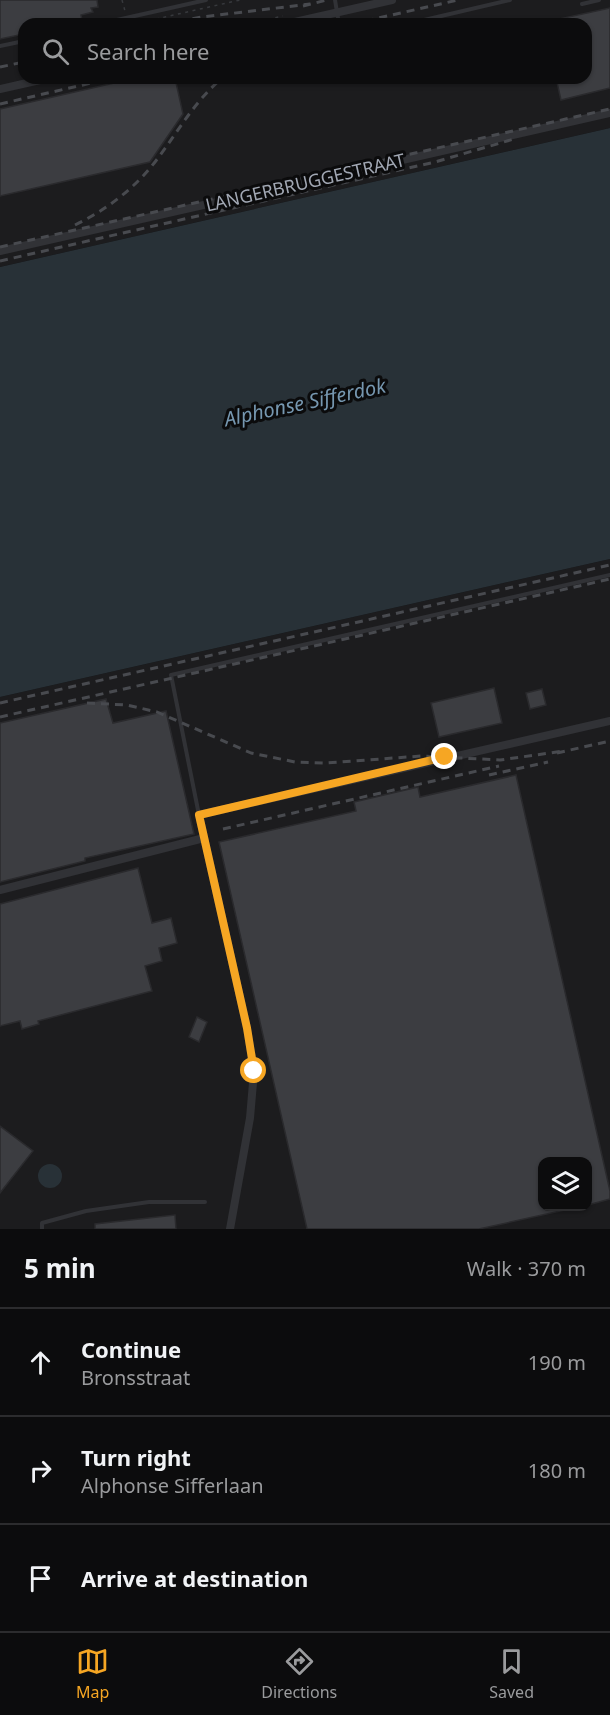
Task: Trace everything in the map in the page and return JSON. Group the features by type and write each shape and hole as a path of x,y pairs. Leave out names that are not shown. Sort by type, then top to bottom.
{"street":[{"path":"314,18 392,0"},
{"path":"0,89 22,84"},
{"name":"LANGERBRUGGESTRAAT","path":"0,251 610,113"},
{"path":"230,1229 250,1118 254,1071 247,1028 199,815 610,721"},
{"path":"0,890 204,838"}],"lane":[{"path":"126,18 206,0"},
{"path":"335,0 338,18"},
{"path":"433,18 510,0"},
{"path":"582,4 599,0"},
{"path":"0,46 18,42"},
{"path":"199,815 171,675 610,575"},
{"path":"42,1229 42,1223 86,1211 149,1202 205,1202"}],"path":[{"path":"160,18 240,0"}],"shaded area":[{"path":"0,0 610,0 610,128 0,267"},
{"path":"610,559 610,1229 0,1229 0,697"}],"water":[{"name":"Alphonse Sifferdok","path":"610,128 610,559 0,697 0,267"},
{"path":"50,1164 59,1167 62,1176 59,1185 50,1188 41,1185 38,1176 41,1167"}],"building":[{"path":"0,0 97,0 98,7 91,8 93,12 81,15 82,18 18,18 18,35 0,39"},
{"path":"610,8 610,88 561,100 557,84 592,84 592,18 564,18"},
{"path":"110,84 176,84 183,114 150,162 0,196 0,109"},
{"path":"494,688 502,723 439,737 431,703"},
{"path":"542,689 546,705 530,709 526,693"},
{"path":"106,699 113,723 166,711 194,834 85,858 85,861 0,882 0,723"},
{"path":"516,775 610,1199 592,1204 592,1157 538,1157 538,1211 560,1211 479,1229 307,1229 219,842 356,811 354,802 418,787 420,797"},
{"path":"138,868 152,923 171,918 177,943 159,948 162,961 145,966 152,991 38,1021 39,1024 22,1029 20,1021 0,1026 0,904"},
{"path":"197,1017 207,1022 199,1042 189,1037"},
{"path":"0,1126 33,1151 0,1193"},
{"path":"175,1215 176,1229 95,1229 95,1224"}],"railway":[{"path":"303,6 327,0"},
{"path":"378,18 458,0"},
{"path":"197,18 310,4"},
{"path":"0,67 18,63"},
{"path":"0,104 87,84"},
{"path":"75,225 98,213 129,190 155,162 194,108 216,84"},
{"path":"0,247 610,109"},
{"path":"0,261 435,162 514,139"},
{"path":"0,703 610,565"},
{"path":"0,717 610,579"},
{"path":"87,703 127,705 157,712 251,753 295,762 326,763 421,756 500,760 564,751"},
{"path":"557,753 610,741"},
{"path":"489,775 548,762"},
{"path":"223,829 499,766"}],"route":[{"path":"254,1071 247,1028 199,815 445,757"}]}
